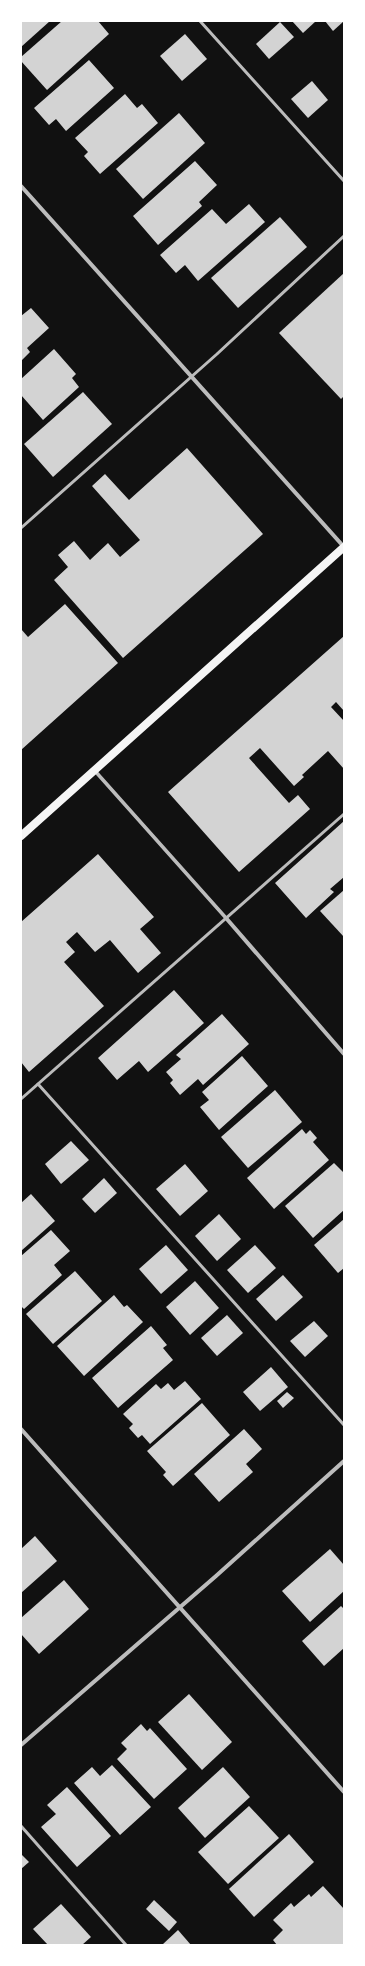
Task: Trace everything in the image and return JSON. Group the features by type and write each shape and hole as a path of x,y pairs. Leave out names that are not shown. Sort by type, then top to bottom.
{"main road":[{"path":"21,836 344,547"}],"street":[{"path":"21,186 344,547"},
{"path":"94,771 226,918 344,1054"},
{"path":"21,1429 344,1792"},
{"path":"21,1746 344,1461"}],"lane":[{"path":"200,21 344,181"},
{"path":"21,528 191,376 344,236"},
{"path":"21,1099 344,814"},
{"path":"38,1084 344,1425"},
{"path":"21,1826 126,1945"}],"building":[{"path":"21,21 50,21 21,47"},
{"path":"62,21 98,21 109,34 47,90 21,61 21,57"},
{"path":"292,21 316,21 303,33"},
{"path":"325,21 344,21 333,31"},
{"path":"280,22 294,37 269,59 256,44"},
{"path":"185,34 207,59 182,81 160,56"},
{"path":"89,60 114,88 66,131 56,119 49,125 34,108"},
{"path":"312,81 328,100 308,118 291,99"},
{"path":"125,94 137,108 142,104 158,123 100,174 84,156 88,152 75,138"},
{"path":"179,113 205,143 143,199 116,169"},
{"path":"195,161 217,185 199,202 202,206 158,245 133,216"},
{"path":"249,204 265,222 198,281 185,265 176,273 160,255 212,209 226,224"},
{"path":"280,217 307,247 238,308 211,278"},
{"path":"344,273 344,396 341,399 279,333"},
{"path":"31,308 49,328 27,348 30,352 21,361 21,316"},
{"path":"54,349 76,374 72,378 79,387 43,420 21,395 21,379"},
{"path":"83,392 112,424 53,477 24,444"},
{"path":"187,448 263,534 123,658 54,580 68,567 58,555 74,541 90,560 108,543 120,557 140,540 92,486 105,474 129,500"},
{"path":"65,604 118,663 21,750 21,629 28,637"},
{"path":"344,636 344,711 336,702 331,707 344,721 344,769 328,751 302,775 304,777 294,786 260,748 249,758 289,803 298,795 310,809 239,872 168,792"},
{"path":"344,821 344,877 330,889 334,892 306,918 275,883"},
{"path":"98,854 154,917 140,929 161,953 138,973 110,940 95,952 77,932 66,942 75,952 64,962 104,1006 29,1072 21,1062 21,922"},
{"path":"344,890 344,937 320,911"},
{"path":"174,990 204,1023 148,1072 139,1061 117,1080 98,1058"},
{"path":"222,1014 249,1044 203,1085 198,1079 180,1095 170,1083 173,1080 166,1072 181,1059 176,1055"},
{"path":"242,1056 268,1086 219,1130 200,1107 209,1100 202,1092"},
{"path":"275,1090 302,1122 248,1168 221,1137"},
{"path":"302,1129 306,1134 310,1130 317,1138 313,1142 329,1160 274,1209 247,1178"},
{"path":"71,1141 89,1160 61,1184 45,1164"},
{"path":"334,1163 344,1173 344,1210 313,1238 285,1206"},
{"path":"185,1164 208,1191 180,1216 156,1189"},
{"path":"104,1178 117,1193 95,1213 82,1199"},
{"path":"31,1194 55,1221 21,1251 21,1203"},
{"path":"219,1214 241,1239 217,1261 195,1236"},
{"path":"344,1219 344,1268 338,1273 314,1245"},
{"path":"51,1230 70,1251 54,1265 62,1275 24,1309 21,1306 21,1256"},
{"path":"166,1245 188,1270 161,1294 139,1269"},
{"path":"255,1245 276,1268 248,1293 227,1270"},
{"path":"75,1271 102,1301 53,1344 26,1314"},
{"path":"283,1275 303,1297 276,1321 256,1299"},
{"path":"195,1281 219,1308 190,1335 166,1307"},
{"path":"114,1295 124,1307 127,1305 143,1322 84,1376 57,1346"},
{"path":"227,1315 243,1333 217,1356 201,1338"},
{"path":"314,1321 328,1336 305,1357 290,1341"},
{"path":"151,1326 167,1345 163,1348 173,1360 118,1408 92,1378"},
{"path":"271,1367 288,1387 260,1411 243,1392"},
{"path":"185,1381 201,1399 150,1444 142,1435 138,1438 129,1428 133,1424 123,1414 156,1384 161,1389 168,1383 174,1390"},
{"path":"287,1392 294,1398 283,1408 277,1401"},
{"path":"202,1403 230,1435 173,1486 163,1475 166,1472 147,1451"},
{"path":"244,1429 262,1449 246,1464 253,1472 219,1502 194,1474"},
{"path":"35,1536 57,1561 21,1593 21,1549"},
{"path":"330,1549 344,1565 344,1591 310,1622 282,1591"},
{"path":"64,1580 89,1609 39,1654 21,1634 21,1618"},
{"path":"341,1606 344,1609 344,1648 324,1666 302,1641"},
{"path":"189,1694 232,1742 202,1770 158,1722"},
{"path":"141,1724 147,1731 150,1728 187,1769 154,1799 117,1759 127,1749 121,1743"},
{"path":"112,1765 151,1807 120,1835 74,1783 92,1767 100,1776"},
{"path":"223,1767 250,1797 205,1838 178,1808"},
{"path":"67,1787 111,1836 77,1867 41,1827 56,1814 47,1805"},
{"path":"249,1806 279,1838 228,1884 198,1852"},
{"path":"289,1834 314,1862 254,1917 229,1889"},
{"path":"21,1854 29,1862 21,1869"},
{"path":"323,1886 344,1909 344,1945 277,1945 273,1940 283,1930 273,1920 291,1903 294,1907 309,1894 311,1897"},
{"path":"154,1900 177,1922 169,1931 146,1909"},
{"path":"61,1904 91,1937 82,1945 48,1945 33,1929"},
{"path":"178,1930 191,1945 162,1945"}]}
